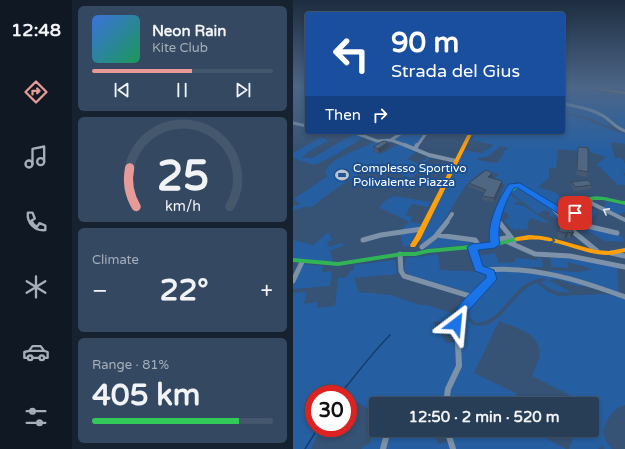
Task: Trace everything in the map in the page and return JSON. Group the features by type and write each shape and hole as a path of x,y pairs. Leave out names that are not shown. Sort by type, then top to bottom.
{"street":[{"path":"577,108 595,113 608,120 614,128 625,131"},
{"path":"293,122 305,125"},
{"path":"358,134 377,141 391,140 456,161"},
{"path":"391,140 400,134"},
{"path":"415,149 426,134"},
{"path":"418,248 422,229 470,134"},
{"path":"494,242 497,219 507,192 512,186 515,185 520,186 564,214 570,215 576,212 587,201 598,198 625,203"},
{"path":"587,201 625,220"},
{"path":"551,206 560,218 564,220 617,233"},
{"path":"293,260 335,264 401,254 430,242 452,214"},
{"path":"497,219 511,240 535,254 570,256 625,268"},
{"path":"563,226 597,251"},
{"path":"363,240 379,235 422,229"},
{"path":"437,235 475,240 479,246"},
{"path":"418,248 472,247 494,242 536,237 625,256"},
{"path":"447,397 448,389 459,366 456,322 473,297 491,280 491,273 479,268 472,247"},
{"path":"611,253 625,250"},
{"path":"401,254 401,271 403,275 473,297"},
{"path":"293,281 302,262"},
{"path":"486,270 508,268 545,271 625,297"},
{"path":"383,449 386,437"},
{"path":"449,437 453,449"}],"shaded area":[{"path":"565,108 578,108 596,113 607,120 610,125 607,125 609,127 589,118 565,112"},
{"path":"585,108 625,108 625,130 617,127 601,115"},
{"path":"565,114 586,119 606,128 625,134 625,144 612,142 611,144 615,158 622,158 625,164 625,173 622,173 625,176 625,185 618,185 600,167 596,165 606,157 590,152 588,147 576,151 558,149 556,168 549,168 549,178 538,187 557,193 570,212 569,213 518,182 510,185 502,196 500,196 505,184 494,181 493,179 499,174 483,171 466,185 436,233 423,244 421,243 421,238 463,150 481,153 494,145 472,140 475,134 565,134","holes":["500,146 509,148 504,151 501,158 495,163 477,160 478,158 489,156"]},
{"path":"354,134 364,137 337,154 317,164 311,164 293,158 293,153 321,137 329,140 301,158 312,158"},
{"path":"402,134 425,134 415,148 394,141 394,139"},
{"path":"376,141 388,142 372,151 381,154 399,144 425,156 416,152 407,159 419,164 428,157 432,156 423,165 425,166 411,178 391,171 395,167 380,164 373,166 355,176 310,208 307,206 293,211 293,205 301,205 294,199 328,176 325,173 327,168 332,163 347,154"},
{"path":"522,188 550,206 559,218 556,219 549,215 551,213 545,210 538,214 510,192 512,189"},
{"path":"511,195 520,202 515,202 515,204 524,206 548,222 546,223 531,218 527,223 529,229 521,230 519,228 515,230 511,228 503,220 509,218 507,213 501,211 507,197"},
{"path":"396,196 430,202 428,207 412,204 405,215 412,217 410,222 421,224 419,228 400,231 409,222 380,208 386,200"},
{"path":"604,201 625,206 625,212 616,215 601,207 606,205"},
{"path":"588,207 596,211 591,222 574,217 582,209 585,210"},
{"path":"584,225 619,234 622,236 624,242 605,241 582,228"},
{"path":"417,231 409,246 403,247 400,233"},
{"path":"329,233 332,240 327,242 329,247 341,243 345,245 330,251 333,262 293,259 293,240 314,245 325,234"},
{"path":"439,237 474,242 475,244 424,249"},
{"path":"495,253 499,263 515,262 515,258 537,260 537,258 542,258 543,267 481,268 477,256"},
{"path":"438,254 440,270 487,272 490,279 473,294 410,275 404,270 406,258"},
{"path":"550,257 575,259 617,267 619,293 546,270 577,272 591,270 590,268 567,262 568,268 551,267"},
{"path":"395,260 397,274 354,278 359,292 391,295 457,315 454,324 433,321 446,343 455,342 457,365 446,397 369,397 369,410 357,402 357,385 305,385 305,437 317,437 311,449 293,449 293,293 306,292 304,304 317,302 317,308 335,306 338,278 347,277 350,271 354,270 354,265"},
{"path":"302,264 323,266 322,272 332,271 330,286 293,289 293,285"},
{"path":"496,271 540,272 587,286 577,286 553,279 548,280 571,292 562,292 555,291 545,285 541,282 547,280 543,278 534,280 520,289 491,318 476,323 470,318 468,320 473,325 483,325 492,322 521,293 537,283 548,292 558,296 602,294 617,296 625,299 625,405 613,412 607,421 604,430 605,439 612,449 604,449 602,445 598,449 569,449 573,437 599,437 599,397 573,397 532,376 539,358 537,343 527,333 499,321 474,373 516,393 516,397 449,397 449,393 461,368 458,321 475,297 494,280"},
{"path":"372,437 384,437 381,449 362,449 363,446 370,444"},
{"path":"389,437 434,437 439,444 448,442 450,449 385,449"},
{"path":"452,437 544,437 566,449 456,449"}],"building":[{"path":"381,142 388,142 378,149 373,147"},
{"path":"578,147 588,148 588,172 577,170"},
{"path":"486,170 492,173 488,177 502,181 494,198 482,196 486,190 469,183"},
{"path":"588,180 592,185 575,187 572,182"},
{"path":"563,223 574,232 566,233 558,231 560,227 558,226"}],"waterway":[{"path":"347,385 390,335"},
{"path":"305,449 312,437"}],"traffic: fast":[{"path":"495,244 494,237 496,219 499,209 502,201 513,188 520,186 567,215 571,214 587,201 594,198 625,203"},
{"path":"293,260 338,264 402,254 415,254 428,251 493,245 517,239"}],"traffic: slow":[{"path":"413,245 418,238 470,134"},
{"path":"517,239 529,237 541,238 595,252 607,253 625,250"}],"place":[{"name":"Complesso Sportivo Polivalente Piazza","path":"342,175"}],"route":[{"path":"456,324 456,320 465,307 492,279 490,272 479,268 472,247 495,244 494,237 497,219 505,196 512,186 520,186 565,214 572,215 575,213"}]}
